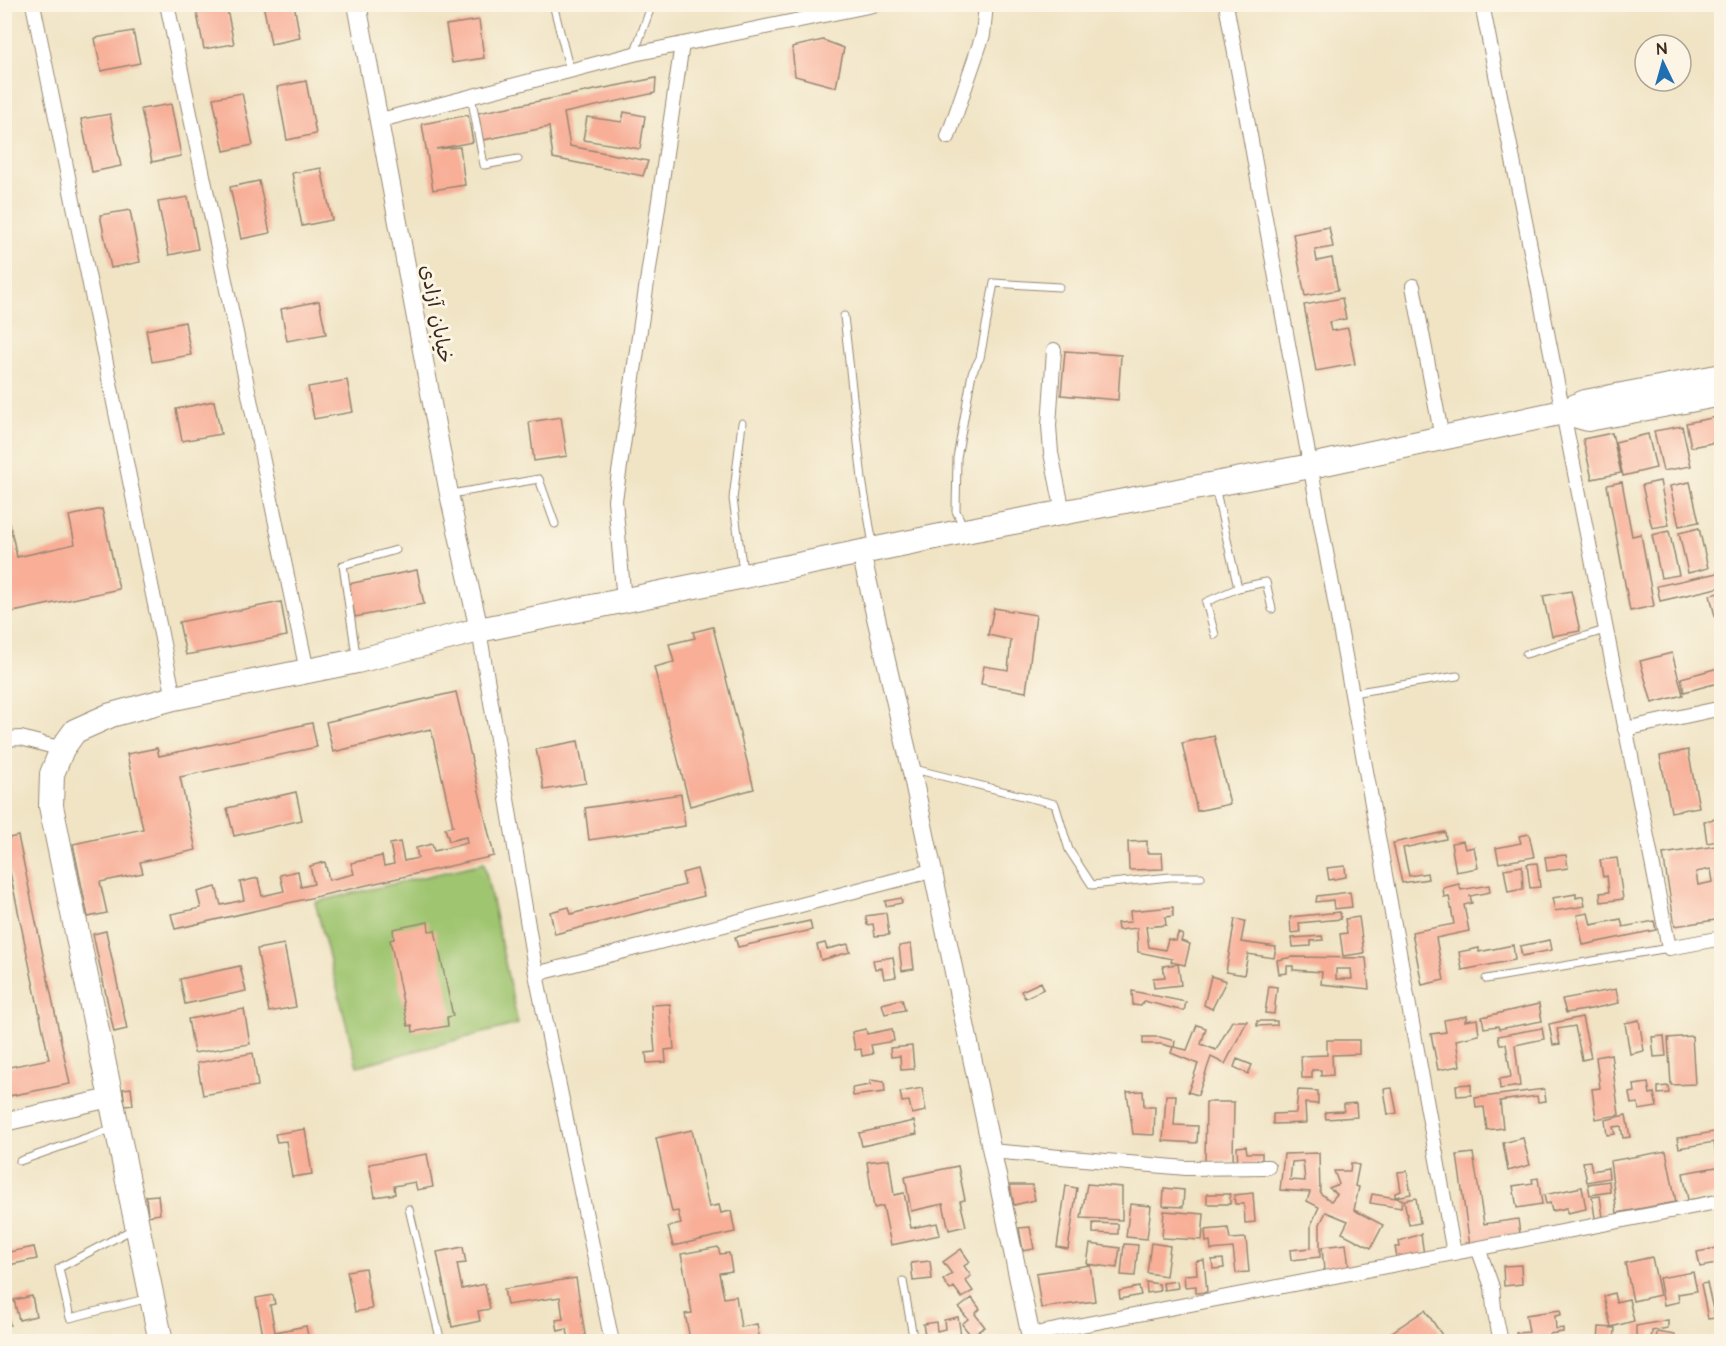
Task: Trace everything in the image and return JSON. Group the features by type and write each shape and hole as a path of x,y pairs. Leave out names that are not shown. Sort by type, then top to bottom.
{"highway":[{"path":"161,1341 51,806 52,774 62,749 75,731 111,715 174,698 357,661 479,630 965,531 1311,466 1563,412 1585,402 1722,376"},
{"path":"1563,412 1588,419 1722,394"}],"street":[{"path":"33,4 174,698"},
{"path":"167,4 307,671"},
{"name":"خیابان آزادی","path":"357,4 449,494 479,630"},
{"path":"378,121 634,54 878,4"},
{"path":"948,137 983,35 986,4"},
{"path":"1226,4 1454,1253"},
{"path":"1482,4 1669,948 1722,938"},
{"path":"624,601 615,500 682,44"},
{"path":"1413,286 1442,438"},
{"path":"1054,350 1049,426 1051,453 1063,512"},
{"path":"868,552 931,871 1031,1338 1722,1201"},
{"path":"479,630 536,974 612,1341"},
{"path":"1625,729 1722,708"},
{"path":"4,739 21,738 62,749"},
{"path":"536,974 931,871"},
{"path":"4,1122 110,1098"},
{"path":"991,1151 1186,1168 1268,1167"},
{"path":"1478,1248 1492,1287 1494,1308 1502,1341"}],"lane":[{"path":"553,4 570,71"},
{"path":"634,54 652,4"},
{"path":"471,96 484,165 518,159"},
{"path":"965,531 956,511 957,458 972,372 980,358 994,283 1059,287"},
{"path":"844,316 868,552"},
{"path":"742,423 733,499 744,576"},
{"path":"449,494 539,479 555,524"},
{"path":"1215,484 1238,588"},
{"path":"357,661 343,565 396,550"},
{"path":"1215,635 1206,602 1238,588 1266,582 1272,609"},
{"path":"1526,654 1605,630"},
{"path":"1352,693 1457,676"},
{"path":"911,768 1055,804 1069,850 1092,885 1170,877 1201,877"},
{"path":"1486,979 1669,948"},
{"path":"20,1161 117,1128"},
{"path":"409,1209 441,1341"},
{"path":"137,1227 60,1268 70,1318 152,1297"},
{"path":"903,1281 914,1341"}],"green space":[{"path":"484,863 518,1024 357,1066 315,902"}],"building":[{"path":"195,4 226,4 234,44 204,49"},
{"path":"263,4 294,4 300,38 271,44"},
{"path":"479,20 484,58 452,63 446,25"},
{"path":"133,31 140,63 101,71 95,38"},
{"path":"823,40 844,48 836,87 795,76 792,47"},
{"path":"656,78 655,93 564,113 570,146 648,161 643,176 553,158 549,127 483,140 478,113"},
{"path":"306,81 316,134 287,140 277,87"},
{"path":"242,93 253,145 224,151 213,98"},
{"path":"171,104 181,156 152,162 141,109"},
{"path":"624,112 645,116 640,149 583,140 587,117 622,122"},
{"path":"110,114 121,166 92,172 81,119"},
{"path":"468,115 473,142 436,149 460,147 465,185 433,190 422,124"},
{"path":"321,168 332,220 302,226 292,173"},
{"path":"259,181 270,233 241,239 230,187"},
{"path":"188,197 198,249 169,255 158,202"},
{"path":"130,210 140,262 111,268 100,215"},
{"path":"1329,227 1333,247 1315,250 1317,261 1332,258 1338,290 1305,296 1293,234"},
{"path":"1342,298 1346,319 1329,322 1331,331 1348,328 1355,364 1316,371 1304,305"},
{"path":"319,301 326,334 287,341 281,309"},
{"path":"185,322 191,355 152,362 146,330"},
{"path":"1065,351 1121,355 1118,400 1061,395"},
{"path":"347,380 353,412 314,419 308,387"},
{"path":"214,401 221,434 182,441 176,409"},
{"path":"1722,416 1722,441 1691,447 1686,423"},
{"path":"561,417 567,456 534,461 529,422"},
{"path":"1682,426 1691,466 1663,471 1654,431"},
{"path":"1612,433 1621,473 1592,479 1583,439"},
{"path":"1648,434 1656,468 1623,476 1615,442"},
{"path":"1660,481 1669,525 1652,528 1642,485"},
{"path":"1622,482 1632,536 1641,534 1654,606 1630,611 1607,485"},
{"path":"1690,482 1699,522 1679,526 1670,486"},
{"path":"102,509 119,589 4,614 4,526 10,525 17,557 75,544 69,516"},
{"path":"1699,528 1708,568 1688,573 1679,533"},
{"path":"1669,531 1679,575 1661,578 1652,535"},
{"path":"417,570 424,604 355,617 348,584"},
{"path":"1722,572 1722,587 1660,601 1657,586"},
{"path":"1571,591 1580,631 1552,636 1543,596"},
{"path":"1722,592 1722,634 1719,634 1710,595"},
{"path":"281,602 287,636 186,655 179,622"},
{"path":"994,608 1036,615 1026,692 981,684 984,666 1008,670 1011,640 988,635"},
{"path":"713,627 754,789 690,806 654,667 674,662 669,644 695,638 693,632"},
{"path":"1672,653 1683,695 1652,703 1640,661"},
{"path":"1722,667 1722,682 1684,692 1681,678"},
{"path":"456,692 494,856 175,929 171,914 201,908 197,892 216,887 221,905 244,900 240,882 258,878 262,896 284,891 280,875 298,871 301,887 314,884 310,866 325,862 329,880 354,874 351,863 382,856 384,866 394,864 390,844 400,842 404,861 418,858 416,848 432,844 434,851 467,843 466,837 449,841 445,828 453,826 431,729 333,752 326,722"},
{"path":"312,723 317,747 180,777 196,850 140,862 143,873 100,882 107,913 88,917 73,844 143,829 127,754 157,748 159,756"},
{"path":"1214,736 1230,804 1197,811 1182,743"},
{"path":"578,741 586,783 544,790 536,749"},
{"path":"1688,750 1699,807 1671,812 1660,756"},
{"path":"296,792 302,820 234,836 227,808"},
{"path":"681,794 685,826 589,840 585,808"},
{"path":"1715,819 1719,841 1707,843 1704,821"},
{"path":"1445,832 1446,839 1403,848 1409,876 1427,873 1428,879 1402,883 1393,843"},
{"path":"1529,834 1534,857 1499,863 1496,848 1521,843 1519,836"},
{"path":"18,836 70,1084 4,1097 4,1068 49,1059 7,858 4,858 4,839"},
{"path":"1147,841 1147,853 1162,853 1163,869 1129,870 1128,842"},
{"path":"1463,841 1465,849 1474,847 1478,868 1456,872 1451,843"},
{"path":"1722,845 1722,919 1675,926 1663,854","holes":["1711,869 1713,882 1698,885 1696,872"]},
{"path":"1566,855 1568,868 1547,871 1545,857"},
{"path":"1617,858 1623,899 1601,902 1600,893 1609,892 1607,876 1603,877 1600,860"},
{"path":"1537,863 1540,887 1530,888 1527,864"},
{"path":"1345,866 1346,877 1329,880 1327,868"},
{"path":"1522,866 1523,889 1508,892 1504,869"},
{"path":"697,869 704,896 555,934 550,912 569,907 571,914 685,885 682,873"},
{"path":"1459,884 1461,890 1489,885 1490,892 1470,896 1472,903 1464,905 1469,931 1436,938 1444,980 1422,985 1412,932 1454,924 1449,896 1444,897 1443,888"},
{"path":"1350,892 1352,907 1334,909 1333,900 1316,902 1317,896"},
{"path":"1576,894 1576,898 1583,896 1585,906 1555,911 1552,898"},
{"path":"901,898 902,903 886,906 885,901"},
{"path":"1173,907 1173,916 1165,917 1166,925 1146,927 1149,947 1165,950 1168,939 1176,941 1178,933 1183,935 1181,941 1190,944 1185,965 1171,962 1172,959 1138,952 1137,928 1118,930 1117,923 1131,922 1130,911"},
{"path":"1340,912 1341,919 1299,923 1300,932 1291,933 1290,917"},
{"path":"886,913 889,935 875,936 873,924 867,925 866,916"},
{"path":"1588,913 1591,925 1621,919 1623,927 1654,921 1656,930 1583,945 1577,915"},
{"path":"1359,917 1364,953 1343,956 1340,934 1347,933 1345,919"},
{"path":"1235,919 1245,921 1241,942 1276,947 1274,958 1248,954 1244,975 1226,972"},
{"path":"810,921 812,930 738,947 735,937"},
{"path":"428,922 429,931 435,930 453,1016 447,1017 448,1026 413,1032 412,1025 408,1026 390,940 394,939 393,929"},
{"path":"106,931 127,1029 114,1032 93,934"},
{"path":"1322,936 1323,940 1311,941 1311,946 1293,947 1292,938"},
{"path":"1550,940 1552,950 1522,956 1520,946"},
{"path":"825,943 827,949 848,944 850,952 821,960 817,945"},
{"path":"284,944 296,1007 269,1012 257,949"},
{"path":"911,944 914,969 902,971 899,946"},
{"path":"1513,945 1515,960 1462,970 1459,952 1479,948 1479,952"},
{"path":"893,957 896,977 884,979 882,968 875,969 873,960"},
{"path":"1293,957 1366,958 1369,989 1321,984 1322,972 1293,970 1293,966 1287,966 1287,973 1279,974 1277,960","holes":["1336,969 1351,969 1352,979 1336,979"]},
{"path":"1178,964 1181,985 1154,988 1153,978 1165,977 1163,966"},
{"path":"240,966 246,991 185,1004 180,979"},
{"path":"1211,976 1226,981 1212,1009 1204,1005"},
{"path":"1041,982 1044,989 1025,998 1021,991"},
{"path":"1269,986 1277,987 1274,1014 1265,1013"},
{"path":"1616,989 1619,1003 1566,1013 1562,999"},
{"path":"1132,991 1186,1002 1184,1011 1144,1001 1141,1006 1133,1005"},
{"path":"902,999 905,1010 885,1014 882,1004"},
{"path":"670,1004 674,1049 665,1050 666,1062 647,1063 646,1053 655,1052 651,1005"},
{"path":"1539,1004 1542,1021 1499,1029 1498,1026 1484,1028 1482,1017"},
{"path":"244,1009 250,1044 194,1053 188,1019"},
{"path":"1467,1016 1465,1021 1477,1019 1479,1035 1456,1040 1460,1066 1438,1070 1431,1034 1446,1032 1444,1020"},
{"path":"1582,1017 1591,1058 1582,1060 1575,1026 1557,1029 1560,1044 1553,1045 1549,1024"},
{"path":"1639,1020 1644,1051 1630,1054 1625,1023"},
{"path":"1232,1021 1247,1021 1225,1064 1211,1057 1198,1095 1188,1092 1198,1064 1171,1053 1173,1047 1143,1044 1143,1037 1160,1037 1175,1041 1174,1047 1187,1050 1197,1025 1206,1028 1201,1044 1216,1050"},
{"path":"1257,1021 1277,1021 1277,1025 1257,1026"},
{"path":"1722,1022 1722,1071 1718,1071 1717,1061 1719,1060 1714,1023"},
{"path":"1542,1028 1544,1039 1515,1045 1520,1086 1500,1089 1499,1079 1511,1077 1506,1044 1500,1044 1498,1036"},
{"path":"866,1029 867,1034 892,1029 894,1041 871,1045 873,1054 862,1056 861,1049 855,1050 852,1032"},
{"path":"1664,1036 1666,1056 1654,1057 1652,1037"},
{"path":"1692,1036 1695,1084 1671,1085 1668,1038"},
{"path":"1327,1040 1359,1040 1359,1054 1332,1055 1333,1075 1321,1076 1321,1070 1312,1070 1312,1078 1302,1078 1301,1056 1327,1055"},
{"path":"912,1046 914,1069 901,1070 900,1056 891,1057 890,1048"},
{"path":"253,1053 258,1086 203,1095 197,1063"},
{"path":"1611,1054 1619,1115 1596,1119 1592,1089 1600,1088 1596,1057"},
{"path":"1237,1059 1252,1065 1248,1074 1234,1067"},
{"path":"870,1080 884,1082 885,1092 853,1096 852,1088 870,1085"},
{"path":"1648,1083 1650,1094 1654,1093 1657,1107 1639,1110 1638,1103 1631,1104 1629,1093 1635,1092 1634,1085"},
{"path":"1471,1084 1471,1095 1457,1096 1456,1085"},
{"path":"1668,1086 1669,1093 1658,1094 1658,1087"},
{"path":"131,1088 133,1105 125,1106 123,1089"},
{"path":"922,1088 926,1111 912,1114 909,1101 902,1102 900,1092"},
{"path":"1392,1088 1397,1113 1388,1115 1384,1089"},
{"path":"1544,1089 1546,1101 1538,1102 1537,1096 1500,1101 1503,1128 1487,1130 1484,1107 1476,1108 1475,1098"},
{"path":"1298,1090 1318,1091 1318,1104 1305,1103 1306,1123 1273,1124 1273,1114 1296,1113"},
{"path":"1143,1091 1144,1107 1155,1107 1154,1135 1133,1134 1127,1092"},
{"path":"1166,1095 1176,1095 1174,1125 1198,1126 1197,1143 1163,1141"},
{"path":"1206,1102 1234,1102 1233,1161 1205,1161"},
{"path":"1356,1103 1357,1117 1326,1119 1325,1112 1344,1111 1344,1104"},
{"path":"1626,1115 1630,1137 1623,1138 1621,1126 1613,1127 1615,1134 1607,1135 1605,1120"},
{"path":"914,1121 917,1134 862,1146 859,1133"},
{"path":"305,1129 312,1174 292,1177 286,1141 277,1142 275,1134"},
{"path":"692,1130 709,1207 719,1205 721,1213 731,1211 735,1232 673,1246 668,1227 681,1224 678,1211 672,1212 656,1138"},
{"path":"1720,1131 1722,1154 1716,1154 1714,1142 1679,1148 1677,1138"},
{"path":"1523,1138 1530,1165 1508,1171 1503,1143"},
{"path":"1246,1146 1247,1153 1262,1153 1262,1163 1238,1164 1237,1147"},
{"path":"1666,1151 1676,1202 1617,1213 1610,1161"},
{"path":"1319,1153 1320,1193 1331,1201 1337,1194 1329,1188 1339,1184 1334,1171 1350,1171 1351,1163 1359,1165 1355,1186 1359,1187 1354,1210 1383,1225 1371,1248 1342,1233 1348,1221 1326,1212 1320,1224 1320,1257 1291,1260 1290,1250 1311,1248 1311,1225 1319,1207 1307,1201 1310,1192 1280,1190 1284,1154","holes":["1303,1161 1305,1181 1290,1180 1292,1162"]},
{"path":"1473,1153 1484,1224 1518,1219 1520,1234 1470,1246 1457,1155"},
{"path":"427,1154 433,1187 417,1190 415,1182 394,1186 395,1194 375,1197 369,1164"},
{"path":"889,1159 894,1195 904,1193 911,1228 937,1223 940,1235 891,1245 883,1206 874,1208 867,1162"},
{"path":"1590,1161 1592,1171 1608,1168 1609,1178 1587,1182 1583,1162"},
{"path":"958,1166 965,1200 960,1201 966,1226 949,1230 943,1204 911,1211 905,1177"},
{"path":"1722,1166 1722,1194 1688,1200 1683,1173"},
{"path":"1407,1171 1411,1194 1395,1197 1395,1193 1401,1191 1398,1172"},
{"path":"1538,1178 1542,1204 1517,1208 1513,1186 1533,1183 1532,1179"},
{"path":"1609,1181 1610,1192 1590,1195 1588,1184"},
{"path":"1087,1184 1122,1187 1122,1220 1081,1218"},
{"path":"1010,1185 1032,1185 1035,1200 1014,1205"},
{"path":"1066,1186 1077,1188 1068,1249 1057,1247"},
{"path":"1582,1187 1586,1209 1567,1213 1567,1208 1552,1211 1550,1203 1546,1204 1544,1195"},
{"path":"1164,1188 1184,1190 1183,1207 1163,1206"},
{"path":"1253,1193 1255,1222 1245,1223 1244,1204 1235,1204 1234,1195"},
{"path":"1207,1194 1230,1194 1230,1204 1207,1204"},
{"path":"1372,1194 1402,1199 1401,1208 1370,1203"},
{"path":"158,1195 160,1214 148,1216 146,1196"},
{"path":"1600,1196 1603,1217 1595,1218 1592,1197"},
{"path":"1416,1198 1420,1223 1409,1225 1404,1200"},
{"path":"1130,1204 1151,1206 1147,1239 1126,1237"},
{"path":"1164,1211 1204,1214 1202,1240 1162,1238"},
{"path":"1093,1223 1118,1224 1118,1234 1093,1233"},
{"path":"1030,1227 1034,1249 1023,1251 1019,1228"},
{"path":"1228,1228 1230,1239 1246,1238 1249,1272 1236,1273 1233,1248 1211,1250 1210,1241 1206,1242 1205,1230"},
{"path":"1421,1234 1424,1255 1397,1258 1395,1247 1400,1247 1399,1241"},
{"path":"1151,1243 1170,1246 1166,1276 1147,1273"},
{"path":"1090,1244 1120,1248 1117,1268 1087,1264"},
{"path":"1124,1244 1138,1245 1135,1276 1121,1275"},
{"path":"1346,1244 1349,1268 1324,1271 1322,1247"},
{"path":"34,1247 37,1259 4,1266 4,1253"},
{"path":"463,1247 466,1263 457,1264 462,1289 485,1284 490,1309 478,1311 480,1321 452,1327 437,1252"},
{"path":"718,1247 720,1254 729,1253 732,1271 719,1273 724,1298 736,1296 741,1327 757,1324 760,1341 684,1341 690,1339 685,1314 692,1313 681,1254"},
{"path":"1722,1247 1722,1263 1700,1267 1697,1252"},
{"path":"961,1249 970,1262 964,1266 971,1276 965,1280 973,1291 962,1298 954,1287 950,1290 943,1280 952,1274 943,1262"},
{"path":"1652,1257 1660,1295 1633,1301 1625,1263"},
{"path":"1223,1259 1224,1268 1213,1269 1212,1260"},
{"path":"1204,1260 1207,1292 1196,1293 1196,1286 1185,1287 1184,1275 1197,1274 1196,1261"},
{"path":"930,1261 932,1279 913,1281 911,1263"},
{"path":"1090,1265 1095,1301 1041,1308 1036,1273"},
{"path":"1521,1265 1522,1284 1504,1286 1503,1266"},
{"path":"365,1268 372,1309 355,1312 347,1271"},
{"path":"1693,1272 1697,1291 1678,1294 1679,1302 1664,1305 1659,1278"},
{"path":"576,1278 586,1341 569,1341 567,1329 558,1331 556,1320 563,1319 560,1297 507,1305 504,1289"},
{"path":"1177,1281 1178,1288 1164,1290 1163,1283"},
{"path":"1146,1282 1159,1284 1160,1291 1147,1293"},
{"path":"1707,1283 1715,1318 1708,1319 1701,1284"},
{"path":"1139,1287 1141,1295 1120,1299 1119,1291"},
{"path":"1614,1293 1616,1302 1629,1299 1634,1321 1611,1327 1604,1296"},
{"path":"273,1295 275,1304 270,1305 275,1332 306,1326 309,1341 264,1341 256,1298"},
{"path":"32,1296 36,1316 19,1320 14,1300"},
{"path":"972,1298 980,1309 975,1314 985,1327 977,1332 984,1341 965,1341 972,1337 962,1324 968,1319 959,1308"},
{"path":"5,1302 10,1325 5,1326"},
{"path":"1425,1310 1446,1341 1389,1341 1386,1336"},
{"path":"1560,1310 1561,1315 1555,1316 1556,1329 1563,1328 1563,1332 1549,1334 1550,1339 1517,1341 1516,1333 1529,1332 1526,1315"},
{"path":"958,1317 961,1335 926,1341 923,1324 936,1322 937,1331 945,1329 944,1320"},
{"path":"1668,1320 1668,1328 1652,1331 1651,1341 1636,1341 1636,1326"},
{"path":"1599,1327 1615,1328 1614,1341 1598,1341"},
{"path":"1657,1332 1675,1335 1674,1341 1656,1341"}]}
